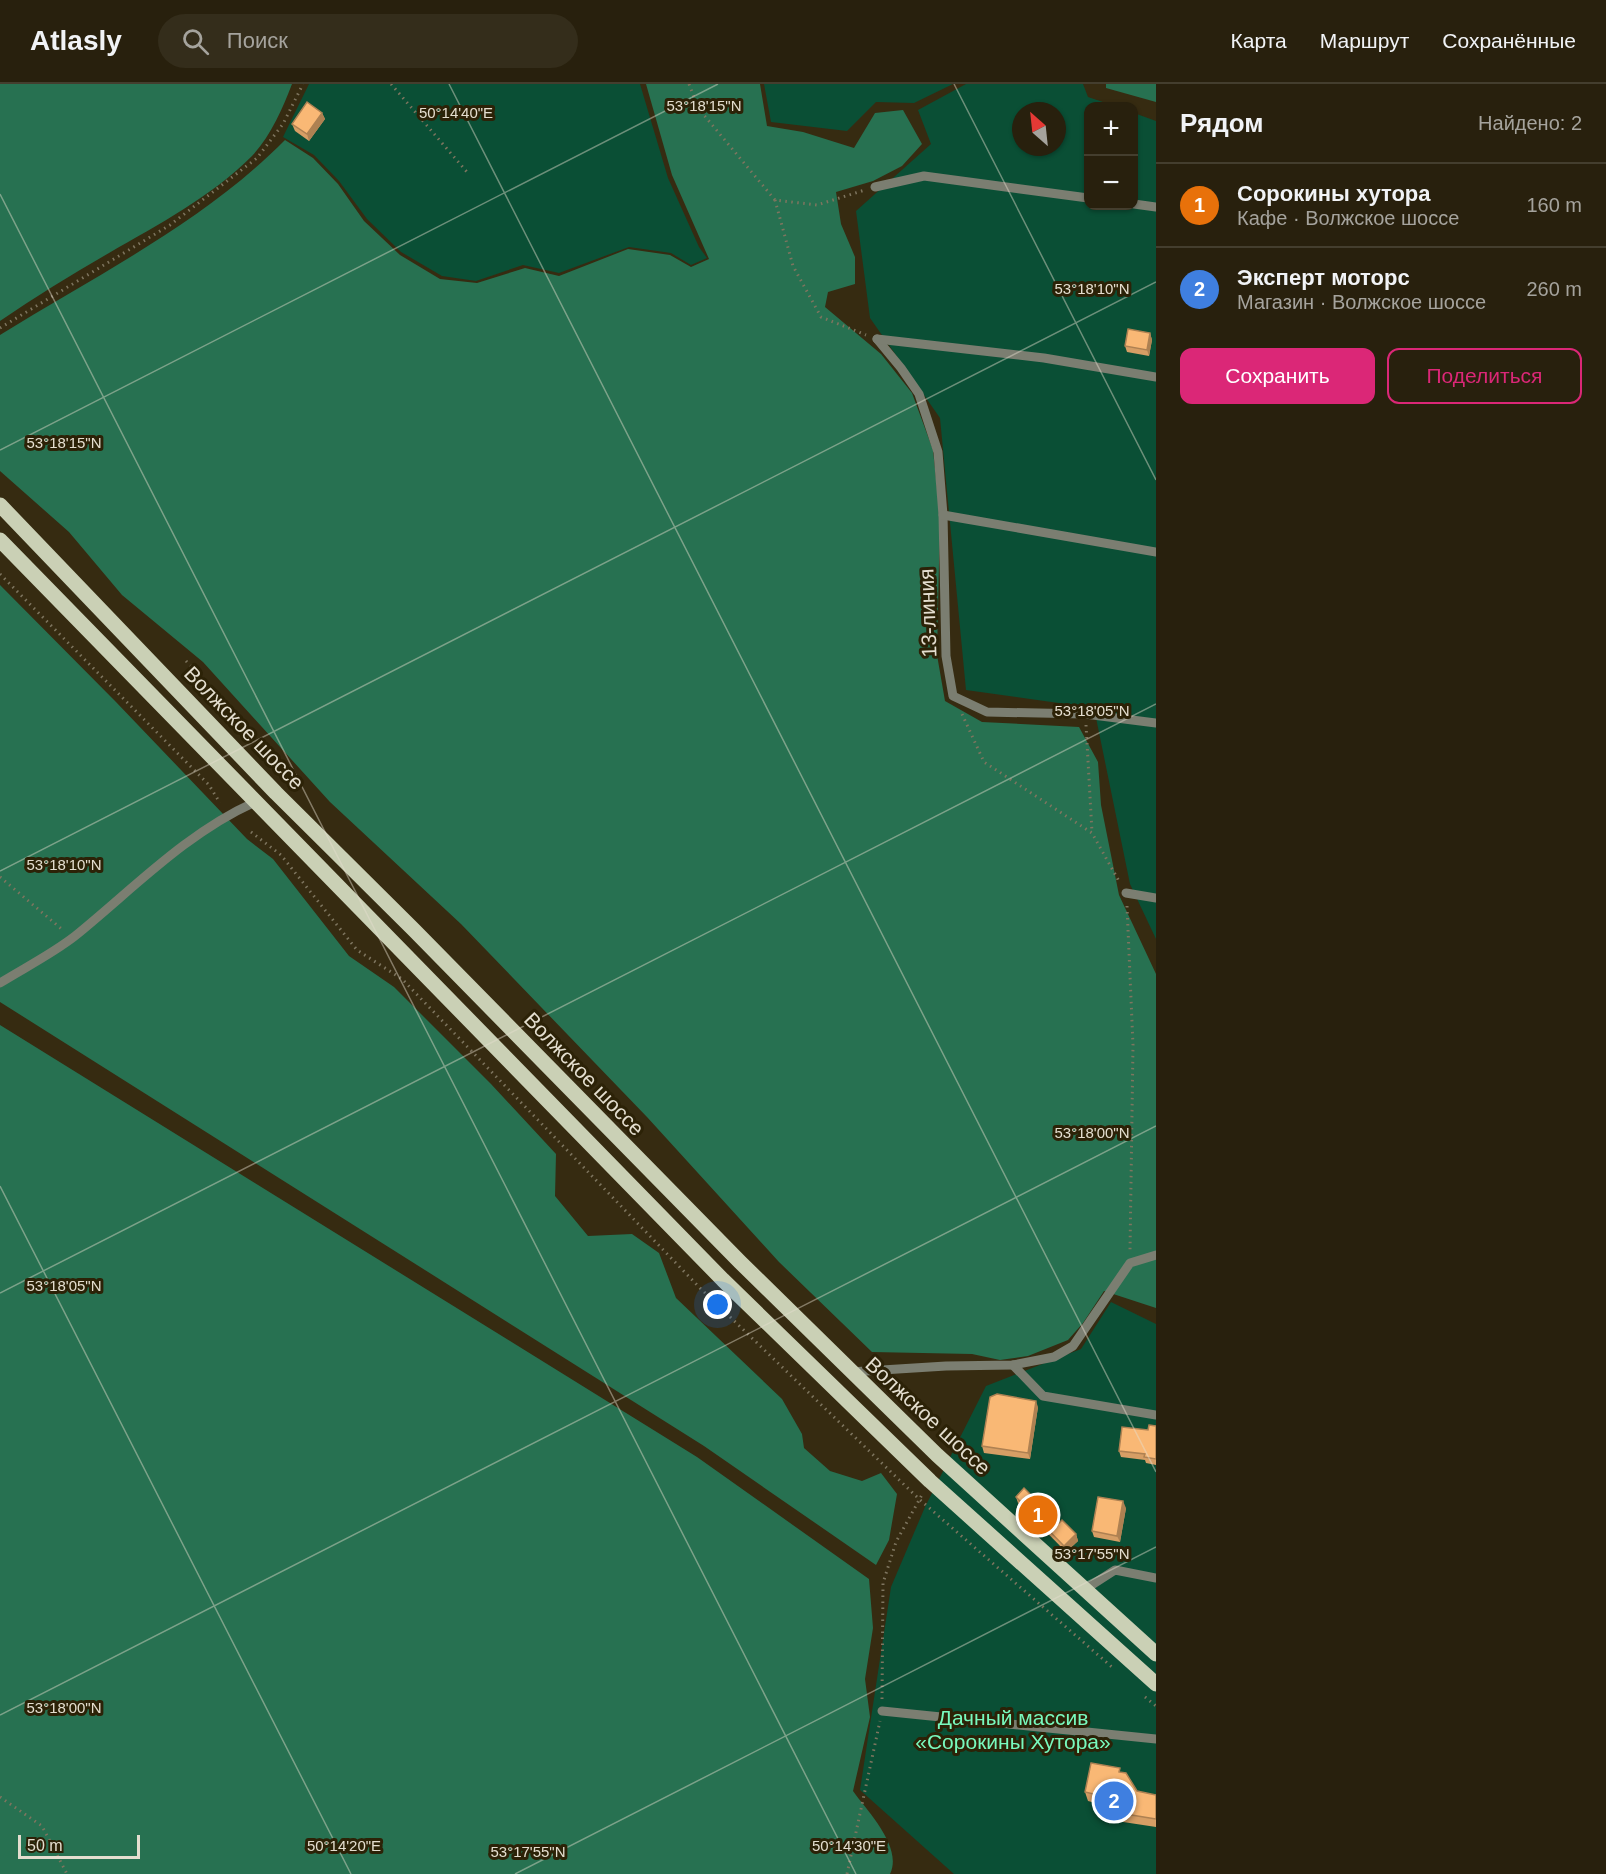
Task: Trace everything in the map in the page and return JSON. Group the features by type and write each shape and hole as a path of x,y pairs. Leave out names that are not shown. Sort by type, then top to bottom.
{"main road":[{"name":"Волжское шоссе","path":"0,505 276,793 850,1372 1156,1654"},
{"name":"Волжское шоссе","path":"0,540 723,1280 930,1481 1156,1684"}],"lane":[{"path":"875,187 924,176 1084,197"},
{"path":"1138,205 1156,207"},
{"path":"877,339 1044,358 1156,377"},
{"name":"13-линия","path":"877,339 919,394 938,452 943,515 946,656 953,696"},
{"path":"943,515 1156,552"},
{"path":"953,696 987,712 1085,714 1156,723"},
{"path":"0,983 72,938 174,851 232,812 255,802"},
{"path":"1126,893 1156,898"},
{"path":"850,1372 946,1366 1013,1365 1054,1357 1072,1346 1130,1263 1156,1255"},
{"path":"1013,1365 1043,1396 1156,1415"},
{"path":"1084,1590 1115,1570 1156,1578"},
{"path":"882,1711 1156,1738"}],"path":[{"path":"0,328 170,225 257,158 284,124 303,84"},
{"path":"391,84 467,172"},
{"path":"689,84 698,108 775,200 793,266 821,317 877,339"},
{"path":"775,200 817,205 875,187"},
{"path":"0,574 209,785 220,803"},
{"path":"186,661 225,702 244,737"},
{"path":"953,696 984,762 1092,833"},
{"path":"1085,714 1092,833 1126,893 1133,1045 1130,1263"},
{"path":"0,877 72,938"},
{"path":"847,1874 882,1711 883,1583 896,1542 930,1481"},
{"path":"0,1797 42,1826 67,1874"}],"green space":[{"path":"0,84 292,84 265,140 236,171 184,209 67,277 0,321"},
{"path":"309,84 640,84 668,178 699,247 707,258 691,265 671,253 629,247 559,273 523,265 476,281 442,276 401,252 367,219 339,181 314,155 283,137"},
{"path":"646,84 760,84 767,126 803,132 854,148 875,113 903,110 922,144 902,166 873,181 836,192 841,224 855,257 855,284 828,292 825,307 881,354 912,393 933,450 940,517 937,655 945,701 982,722 1079,727 1098,762 1101,805 1119,895 1156,974 1156,1308 1104,1291 1083,1323 1068,1340 1028,1356 1000,1360 972,1354 872,1352 779,1262 647,1117 461,924 330,802 203,662 122,595 69,532 0,471 0,335 185,222 253,170 285,140 313,158 338,184 364,221 400,255 440,279 477,283 525,268 559,276 628,249 670,255 691,267 709,259 672,175"},
{"path":"764,84 953,84 914,103 876,102 847,131 771,122"},
{"path":"966,84 1083,84 1088,97 1103,102 1084,102 1084,210 1138,210 1138,114 1156,121 1156,939 1130,884 1094,708 966,690 940,418 870,318 856,211 931,144 918,110"},
{"path":"1106,84 1156,84 1156,102 1106,88"},
{"path":"0,585 247,839 273,859 349,956 394,987 491,1084 556,1154 555,1196 588,1236 632,1234 659,1253 676,1298 782,1399 802,1434 804,1448 830,1471 862,1481 881,1473 897,1494 889,1540 876,1565 704,1446 0,1002"},
{"path":"0,1025 697,1457 869,1579 873,1628 865,1679 870,1717 853,1791 875,1819 888,1841 893,1864 890,1874 0,1874"},
{"name":"Дачный массив «Сорокины Хутора»","path":"1111,1302 1156,1324 1156,1874 954,1874 860,1790 891,1587 925,1507 986,1386 1081,1349"}],"building":[{"path":"307,102 322,113 307,134 292,124"},
{"path":"1128,329 1150,333 1147,350 1125,346"},
{"path":"997,1394 1036,1401 1028,1453 982,1446 990,1397"},
{"path":"1149,1425 1156,1426 1156,1459 1144,1457 1145,1454 1119,1451 1122,1427 1148,1430"},
{"path":"1024,1488 1059,1523 1062,1520 1076,1534 1064,1546 1016,1497"},
{"path":"1098,1497 1123,1501 1117,1536 1092,1531"},
{"path":"1091,1763 1120,1768 1119,1772 1126,1773 1137,1791 1156,1795 1156,1819 1107,1811 1108,1802 1097,1800 1098,1795 1085,1792"}],"place":[{"name":"Сорокины хутора","path":"1038,1515"},
{"name":"Эксперт моторс","path":"1114,1801"}]}
